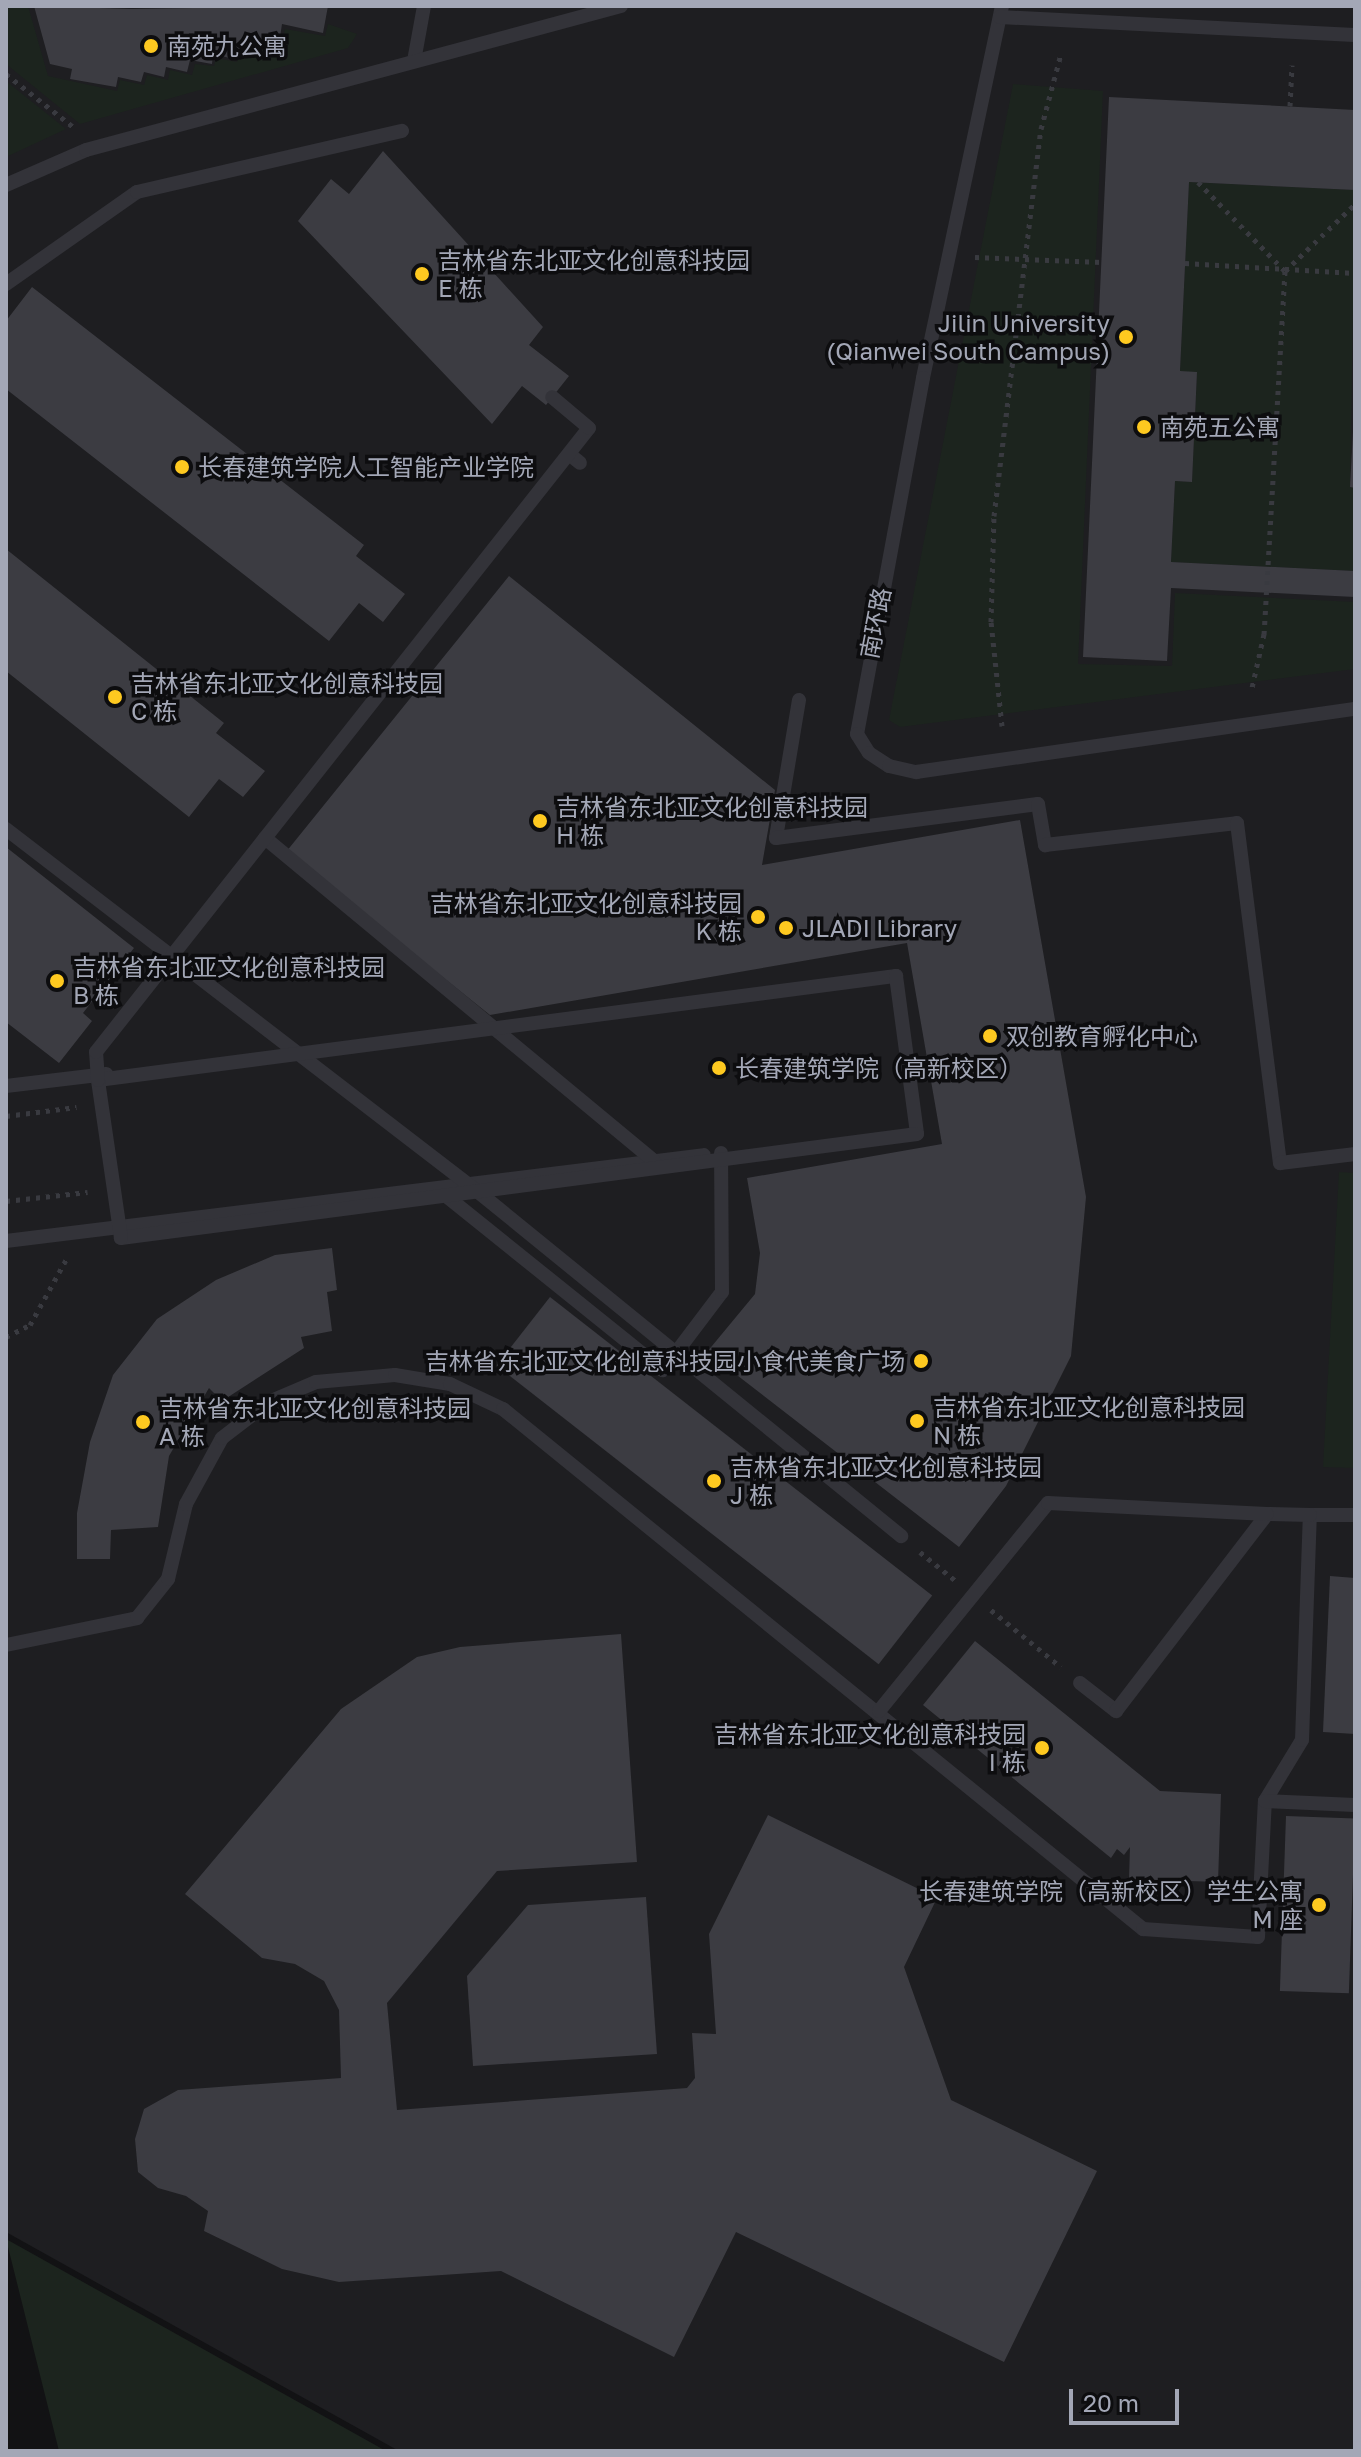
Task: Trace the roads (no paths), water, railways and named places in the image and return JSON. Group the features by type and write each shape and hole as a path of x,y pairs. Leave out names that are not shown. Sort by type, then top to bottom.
{"lane":[{"path":"414,61 424,6"},
{"path":"6,185 86,150 621,6"},
{"path":"1001,12 1355,35"},
{"name":"南环路","path":"1001,12 859,706 857,734 869,753 889,766 916,772 1355,709"},
{"path":"6,284 137,192 402,131"},
{"path":"98,1080 896,976 917,1134 121,1238 98,1080 96,1052 265,838 574,458 589,428 552,397"},
{"path":"799,700 776,838 1038,804 1045,845 1237,823 1280,1163 1355,1154"},
{"path":"6,829 174,954 477,1191 901,1536"},
{"path":"265,838 654,1161"},
{"path":"6,1086 895,977 915,1129 6,1241"},
{"path":"437,1188 663,1370 722,1292 721,1153"},
{"path":"6,1645 137,1618 168,1579 186,1504 222,1438 269,1402 316,1382 395,1375 450,1384 503,1409 879,1711 1143,1929 1258,1937 1265,1801 1302,1740 1310,1515"},
{"path":"879,1711 1048,1503 1267,1514 1355,1515"},
{"path":"1080,1683 1116,1711 1267,1514"},
{"path":"1265,1801 1355,1805"}],"place":[{"name":"南苑九公寓","path":"151,46"},
{"name":"吉林省东北亚文化创意科技园 E 栋","path":"422,274"},
{"name":"Jilin University (Qianwei South Campus)","path":"1126,337"},
{"name":"南苑五公寓","path":"1144,427"},
{"name":"长春建筑学院人工智能产业学院","path":"182,467"},
{"name":"吉林省东北亚文化创意科技园 C 栋","path":"115,697"},
{"name":"吉林省东北亚文化创意科技园 H 栋","path":"540,821"},
{"name":"吉林省东北亚文化创意科技园 K 栋","path":"758,917"},
{"name":"JLADI Library","path":"786,928"},
{"name":"吉林省东北亚文化创意科技园 B 栋","path":"57,981"},
{"name":"双创教育孵化中心","path":"990,1036"},
{"name":"长春建筑学院（高新校区）","path":"719,1068"},
{"name":"吉林省东北亚文化创意科技园小食代美食广场","path":"921,1361"},
{"name":"吉林省东北亚文化创意科技园 N 栋","path":"917,1421"},
{"name":"吉林省东北亚文化创意科技园 A 栋","path":"143,1422"},
{"name":"吉林省东北亚文化创意科技园 J 栋","path":"714,1481"},
{"name":"吉林省东北亚文化创意科技园 I 栋","path":"1042,1748"},
{"name":"长春建筑学院（高新校区）学生公寓 M 座","path":"1319,1905"}]}
